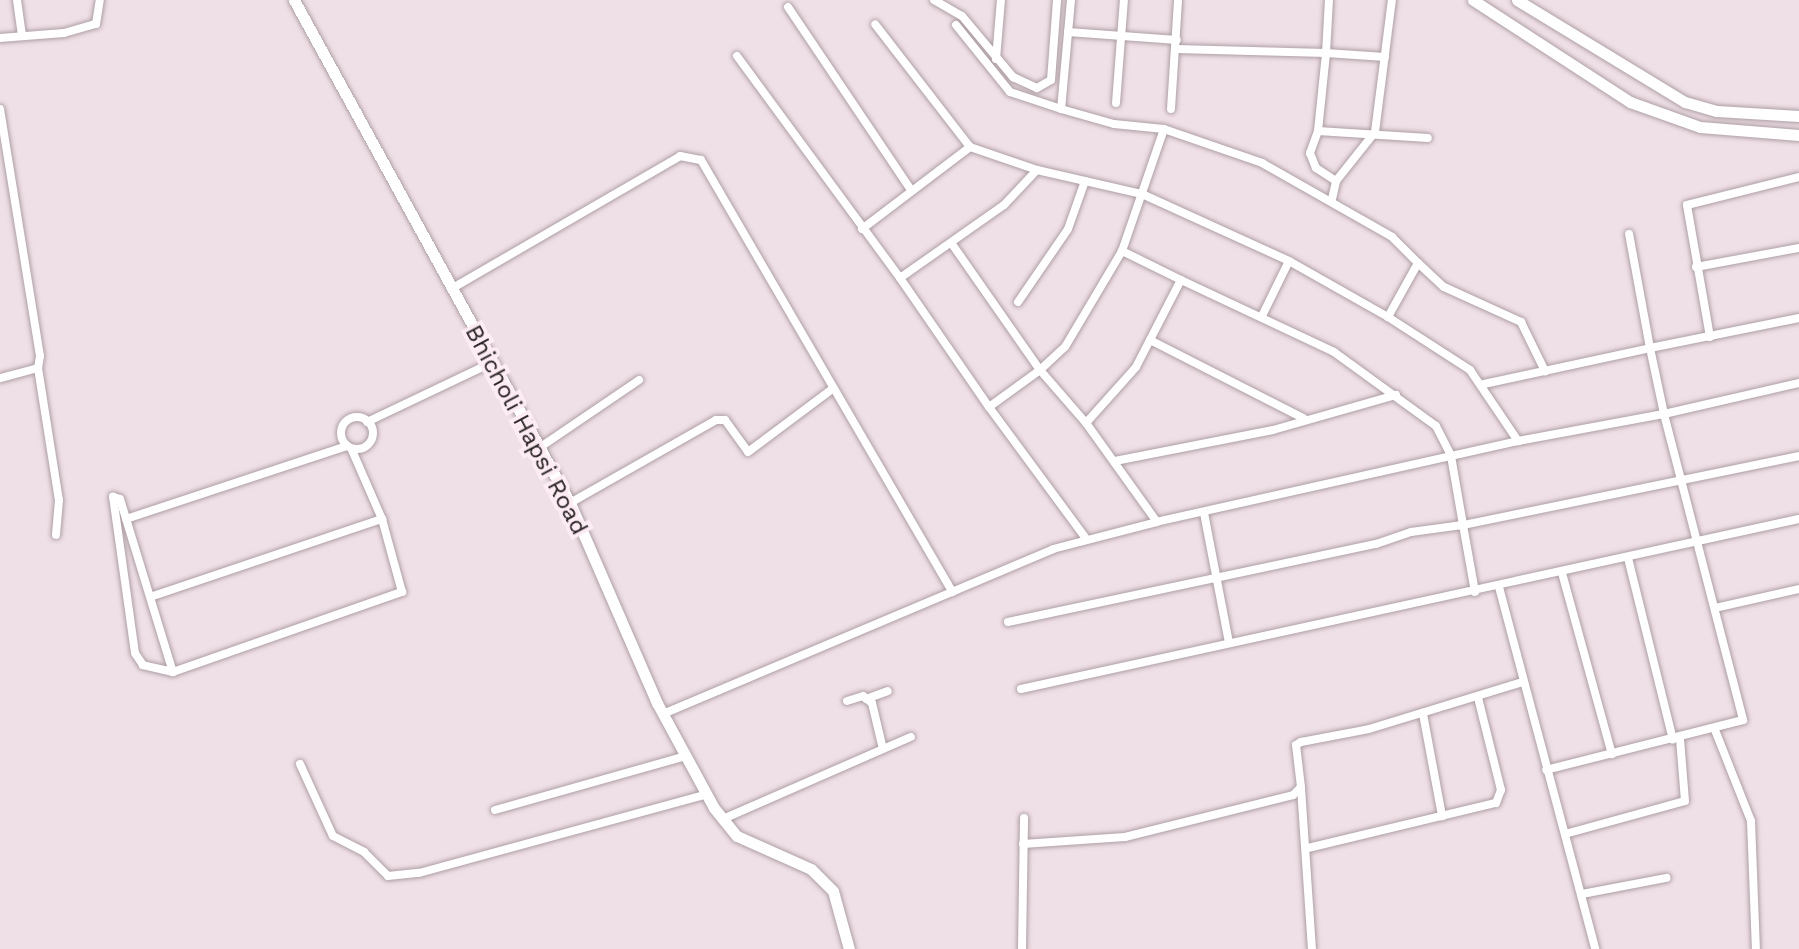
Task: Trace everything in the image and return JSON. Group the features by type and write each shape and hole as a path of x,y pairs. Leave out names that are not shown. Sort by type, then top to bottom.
{"street":[{"path":"17,0 22,36"},
{"path":"0,38 96,24 100,0"},
{"name":"Bhicholi Hapsi Road","path":"294,0 570,503 663,714 707,794 737,836 763,851 811,869 833,891 849,949"},
{"path":"953,11 954,0"},
{"path":"996,59 1001,0"},
{"path":"939,1 953,11 1016,80 1037,88 1048,85 1057,0"},
{"path":"1061,109 1071,0"},
{"path":"1116,103 1124,0"},
{"path":"1171,109 1178,0"},
{"path":"1329,0 1318,131 1310,153 1316,168 1336,181"},
{"path":"1332,199 1336,181 1375,132 1392,0"},
{"path":"1473,0 1630,102 1700,127 1799,135"},
{"path":"1517,0 1685,102 1717,111 1799,116"},
{"path":"788,7 911,190"},
{"path":"875,24 970,147 1037,170 1142,194 1289,261 1457,359 1484,384 1518,441"},
{"path":"956,25 1010,92 1114,124 1164,129 1262,163 1332,199 1392,237 1444,287 1521,322 1545,371"},
{"path":"1068,32 1176,44 1385,57"},
{"path":"737,56 1085,537"},
{"path":"0,109 59,500 56,535"},
{"path":"989,407 1040,370 1065,347 1122,251 1164,129"},
{"path":"1318,131 1375,132 1428,138"},
{"path":"862,229 970,147"},
{"path":"451,289 680,156 693,156 701,160 831,390 952,592"},
{"path":"900,278 1004,205 1037,170"},
{"path":"1710,337 1685,211 1690,200 1799,177"},
{"path":"1018,302 1068,229 1085,181"},
{"path":"1546,770 1676,740 1743,720 1664,414 1629,234"},
{"path":"952,244 1040,370 1086,423 1157,522"},
{"path":"1696,267 1799,248"},
{"path":"1122,251 1334,352 1436,426 1451,456 1475,592"},
{"path":"1262,316 1289,261"},
{"path":"1388,317 1418,263"},
{"path":"1086,423 1120,390 1181,280"},
{"path":"1484,384 1799,318"},
{"path":"1150,340 1303,418"},
{"path":"367,422 491,363"},
{"path":"0,378 38,368"},
{"path":"539,448 639,380"},
{"path":"663,714 1085,537 1518,441 1664,414 1799,383"},
{"path":"570,503 716,420 725,420 748,452 831,390"},
{"path":"1115,461 1273,430 1303,418 1396,395"},
{"path":"126,519 349,447 369,444 373,435 367,422 358,418 345,423 341,432 349,447 382,519 403,586 396,597 173,672 143,665 135,653 113,497 120,499 126,519 153,596 173,672"},
{"path":"1008,622 1215,580 1411,532 1463,525 1799,456"},
{"path":"1204,513 1229,643"},
{"path":"153,596 382,519"},
{"path":"1021,689 1799,519"},
{"path":"1565,834 1685,801 1676,740 1628,558"},
{"path":"1562,573 1612,754"},
{"path":"1499,587 1595,949"},
{"path":"1715,608 1799,589"},
{"path":"1312,949 1308,848 1296,745 1423,714 1523,682"},
{"path":"847,701 866,699 888,691"},
{"path":"1308,848 1442,816 1500,798 1478,698"},
{"path":"866,699 877,713 874,725 883,749"},
{"path":"1423,714 1442,816"},
{"path":"1715,730 1751,821 1756,949"},
{"path":"723,819 911,737"},
{"path":"495,810 686,756"},
{"path":"300,764 333,836 364,852 388,876 419,873 707,794"},
{"path":"1023,844 1125,837 1293,795 1301,787"},
{"path":"1022,949 1024,818"},
{"path":"1582,894 1666,878"}]}
